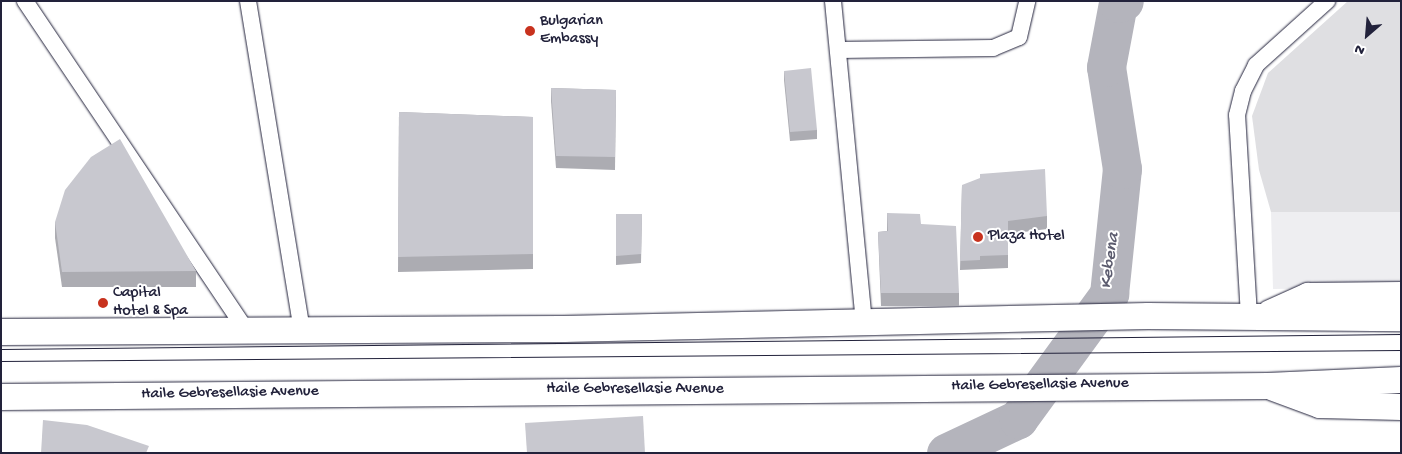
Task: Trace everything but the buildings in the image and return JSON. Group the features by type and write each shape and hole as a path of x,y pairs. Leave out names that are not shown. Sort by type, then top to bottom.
{"main road":[{"path":"1256,316 1308,296 1401,295"},
{"path":"1,332 864,324 1013,318 1148,316 1401,318"},
{"name":"Haile Gebresellasie Avenue","path":"1,397 1128,384 1268,386 1401,380"},
{"name":"Haile Gebresellasie Avenue","path":"1268,386 1320,405 1401,407"}],"street":[{"path":"25,1 246,330"},
{"path":"248,1 302,330"},
{"path":"833,1 864,324"},
{"path":"838,50 993,48 1018,37 1026,1"},
{"path":"1256,316 1238,115 1243,91 1256,65 1328,1"}],"shaded area":[{"path":"1348,1 1401,1 1401,212 1271,212 1259,170 1252,116 1268,73"},
{"path":"1271,212 1401,212 1401,287 1273,289"}],"waterway":[{"name":"Kebena","path":"946,453 1018,419 1109,294 1122,169 1106,67 1118,3 1124,1"}],"tram line":[{"path":"1,349 1401,334"},
{"path":"1,361 1401,350"}],"place":[{"name":"Bulgarian Embassy","path":"530,31"},
{"name":"Plaza Hotel","path":"978,237"},
{"name":"Capital Hotel & Spa","path":"103,303"}]}
